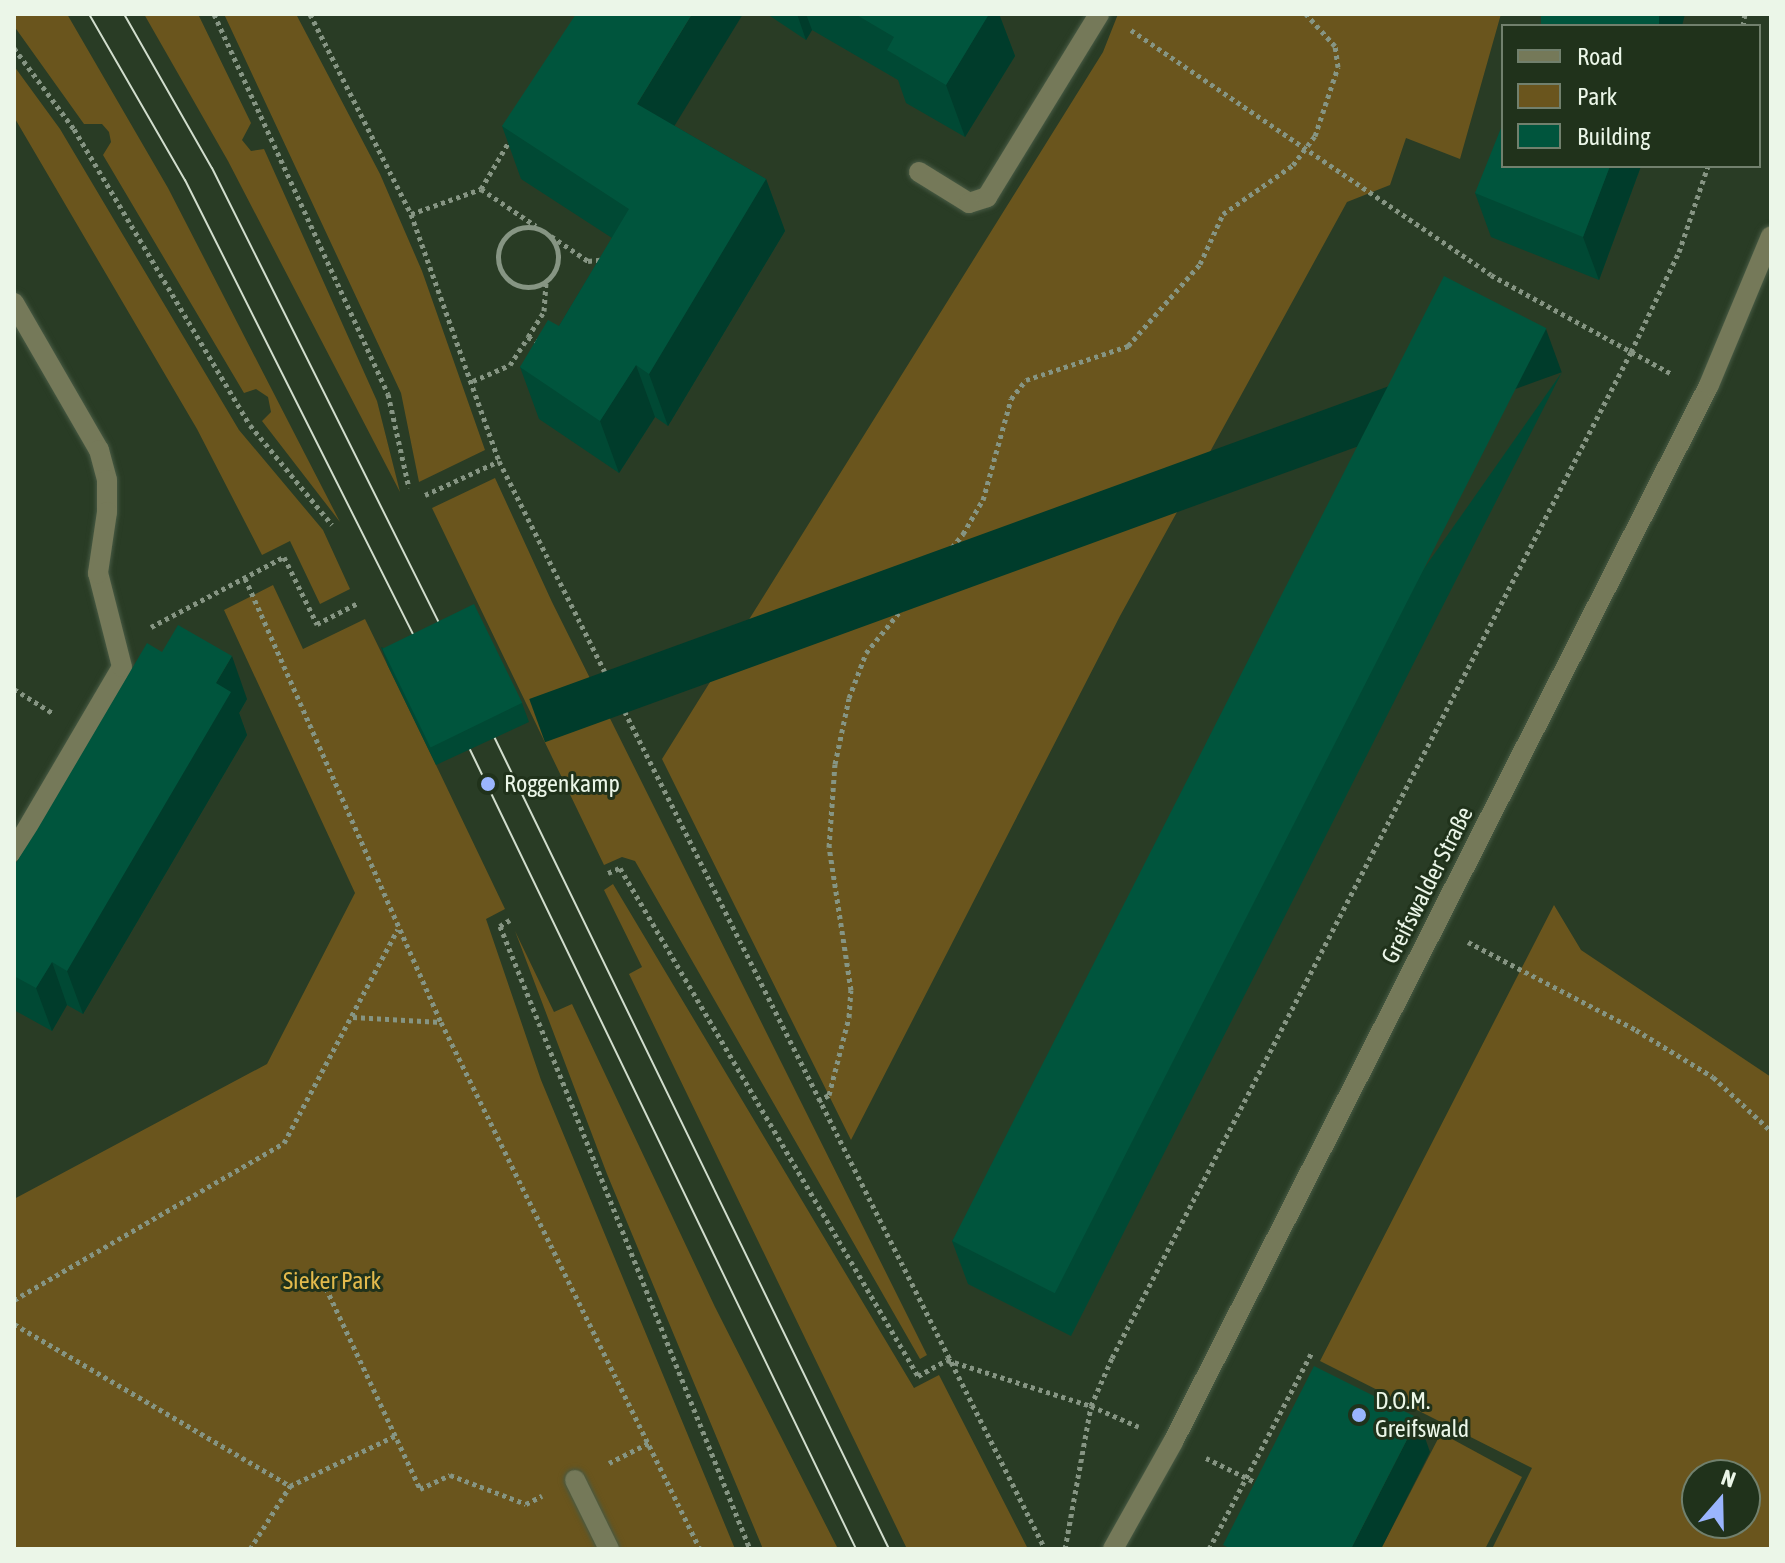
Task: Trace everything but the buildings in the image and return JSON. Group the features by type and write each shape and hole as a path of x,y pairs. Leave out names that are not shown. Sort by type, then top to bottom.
{"street":[{"path":"919,172 969,203 987,197 1099,14"},
{"name":"Greifswalder Straße","path":"1113,1549 1173,1442 1706,392 1771,236"},
{"path":"14,303 99,450 107,501 98,573 122,667 14,851"},
{"path":"575,1480 609,1549"}],"path":[{"path":"214,14 388,394 409,488"},
{"path":"310,14 411,214 499,461 947,1360 1045,1549"},
{"path":"818,1101 829,1095 849,1017 851,990 829,847 835,764 849,698 866,653 963,534 983,500 1011,399 1026,380 1128,346 1200,264 1223,214 1235,201 1272,183 1305,149 1333,94 1338,67 1335,46 1306,14"},
{"path":"1120,23 1491,275 1706,392"},
{"path":"14,48 74,129 250,425 332,525"},
{"path":"411,214 481,189 513,135"},
{"path":"1065,1549 1091,1406 1631,352 1679,252 1707,168"},
{"path":"481,189 588,261 615,258"},
{"path":"473,381 510,365 544,311 546,282 559,255 542,230"},
{"path":"542,230 512,231 498,256 503,274 518,286 546,282"},
{"path":"528,337 554,352"},
{"path":"425,495 499,461"},
{"path":"122,667 148,629 284,557 317,624 358,603"},
{"path":"245,578 441,1022 700,1549"},
{"path":"608,873 620,868 918,1376 947,1360 1091,1406 1268,1488"},
{"path":"510,920 500,926 750,1549"},
{"path":"1436,925 1649,1038 1713,1077 1771,1131"},
{"path":"14,1300 284,1143 398,929"},
{"path":"353,1017 441,1022"},
{"path":"319,1273 420,1489 450,1475 526,1504 649,1443"},
{"path":"14,1324 290,1486"},
{"path":"1209,1549 1312,1352"},
{"path":"250,1549 290,1486 395,1436"}],"green space":[{"path":"14,14 67,14 168,188 340,522 262,421 271,412 268,397 256,389 244,393 103,155 111,142 109,132 102,124 84,124 14,26"},
{"path":"144,14 198,14 251,123 242,140 251,151 264,149 377,401 400,492 228,161"},
{"path":"224,14 296,14 380,174 422,271 485,450 419,482 401,393"},
{"path":"1118,14 1501,14 1460,159 1406,138 1390,185 1347,202 1120,616 851,1140 662,759 1103,52"},
{"path":"14,66 60,129 239,430 323,530 350,589 320,604 290,541 262,555 197,429 14,117"},
{"path":"495,478 552,602 927,1355 920,1359 635,861 622,857 604,865 432,508"},
{"name":"Sieker Park","path":"273,585 303,649 365,619 436,765 505,909 486,919 541,1080 735,1549 14,1549 14,1199 267,1064 355,893 224,610"},
{"path":"613,884 914,1388 939,1375 1028,1549 907,1549 629,974 642,967 604,890"},
{"path":"1554,905 1581,950 1771,1077 1771,1549 1492,1549 1532,1468 1320,1361"},
{"path":"515,931 554,1012 572,1004 715,1307 838,1549 763,1549 607,1174"},
{"path":"1441,1433 1522,1477 1485,1549 1381,1549"}],"tram line":[{"path":"89,14 185,180 422,652"},
{"path":"124,14 212,168 447,639"},
{"path":"485,718 889,1549"},
{"path":"461,731 856,1549"}],"place":[{"name":"Roggenkamp","path":"488,784"},
{"name":"D.O.M. Greifswald","path":"1359,1415"}]}
